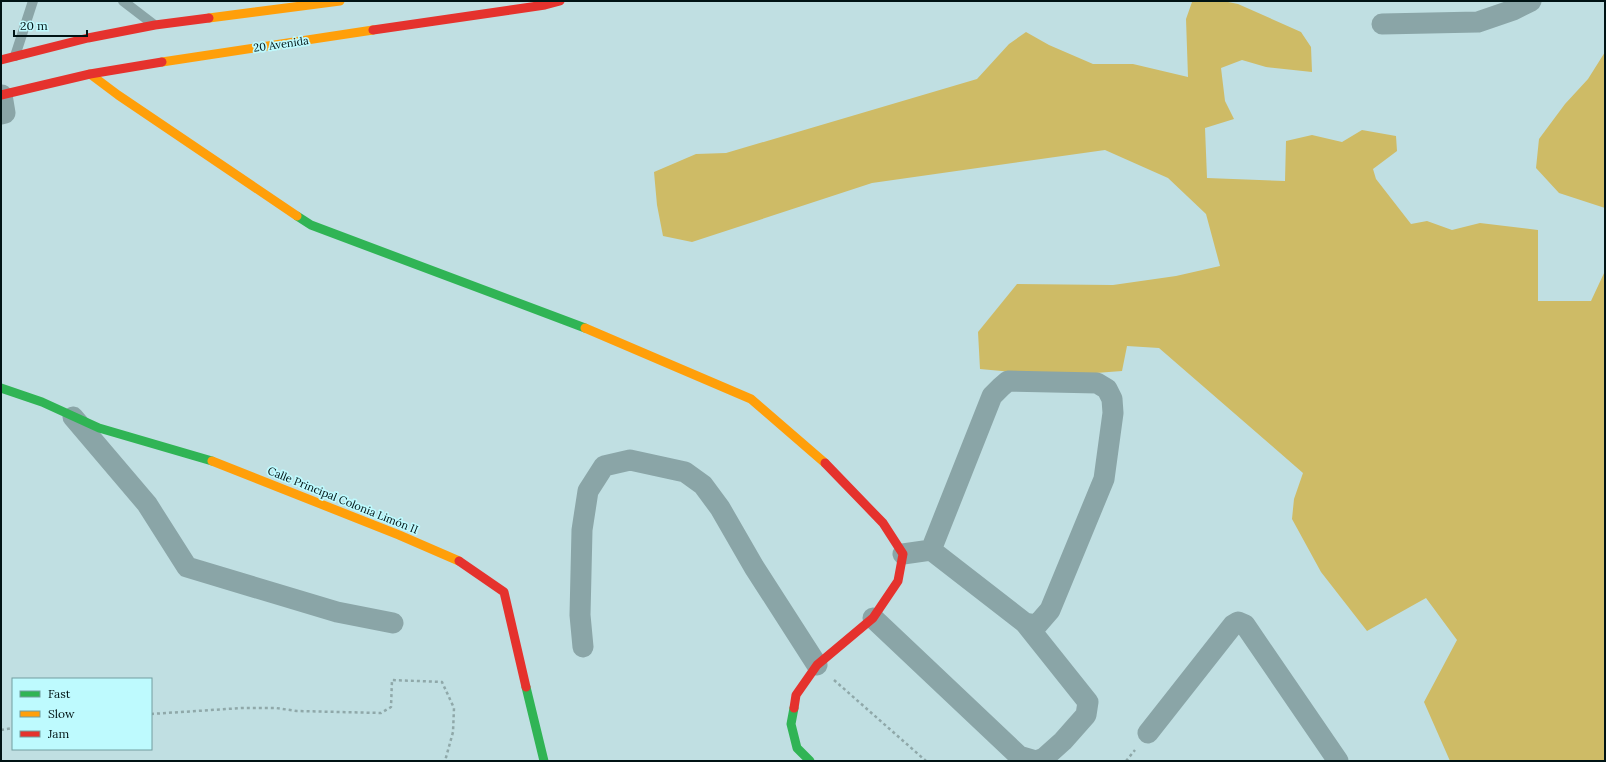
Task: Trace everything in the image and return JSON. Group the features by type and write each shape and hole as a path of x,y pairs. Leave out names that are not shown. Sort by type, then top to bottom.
{"street":[{"path":"1,60 88,38 155,25 340,1"},
{"name":"20 Avenida","path":"2,101 90,74 226,52 545,5 560,1"},
{"path":"1382,24 1478,22 1513,10 1531,1"},
{"path":"90,74 118,95 311,225 605,336 750,398 830,467 883,523 903,554 898,581 873,618 817,665 796,695 791,724 797,748 810,761"},
{"path":"931,550 992,396 1001,386 1008,381 1090,382 1098,383 1107,389 1112,399 1113,413 1104,479 1050,610 1037,624 1025,623"},
{"name":"Calle Principal Colonia Limón II","path":"1,388 42,402 99,428 208,459 455,558 504,592 544,761"},
{"path":"73,416 147,504 187,567 337,612 393,623"},
{"path":"583,647 580,615 580,576 582,530 588,491 604,466 630,460 685,472 703,485 720,508 754,567 817,665"},
{"path":"873,618 1019,756 1036,761 1044,758 1063,742 1086,715 1088,702 1025,623 931,550 903,554"},
{"path":"1148,733 1233,625 1238,622 1245,625 1338,761"}],"lane":[{"path":"15,56 33,1"},
{"path":"123,1 155,25"}],"path":[{"path":"817,665 926,761"},
{"path":"152,714 242,708 276,708 297,711 381,713 391,707 392,680 442,682 454,708 453,732 445,761"},
{"path":"1,730 12,728"}],"shaded area":[{"path":"1223,1 1238,4 1301,32 1311,47 1312,72 1266,67 1242,60 1221,68 1225,101 1234,119 1205,128 1207,178 1285,181 1286,141 1312,135 1342,142 1362,130 1396,136 1397,151 1373,169 1376,179 1411,224 1427,221 1452,230 1480,223 1538,230 1538,301 1591,301 1605,271 1605,761 1450,761 1424,702 1457,640 1426,598 1367,631 1321,572 1292,519 1294,499 1303,473 1159,348 1127,346 1122,371 1056,376 980,369 978,332 1017,284 1113,285 1176,276 1220,266 1206,214 1168,178 1105,150 872,183 692,242 663,236 657,205 654,172 696,154 726,153 977,79 1009,44 1026,32 1049,45 1093,64 1133,64 1188,77 1186,19 1192,2"},
{"path":"1605,52 1605,208 1559,193 1536,168 1539,139 1565,104 1588,79"}],"traffic: fast":[{"path":"297,216 311,225 585,328"},
{"path":"1,388 42,402 99,428 212,461"},
{"path":"526,687 544,761"},
{"path":"794,708 791,724 797,748 810,761"}],"traffic: slow":[{"path":"209,18 340,1"},
{"path":"162,62 373,30"},
{"path":"90,74 118,95 297,216"},
{"path":"585,328 751,399 825,463"},
{"path":"212,461 399,535 459,561"}],"traffic: jam":[{"path":"373,30 545,5 560,1"},
{"path":"1,60 88,38 155,25 209,18"},
{"path":"1,95 90,74 162,62"},
{"path":"794,708 796,695 817,665 873,618 898,581 903,554 883,523 825,463"},
{"path":"459,561 504,592 526,687"}]}
